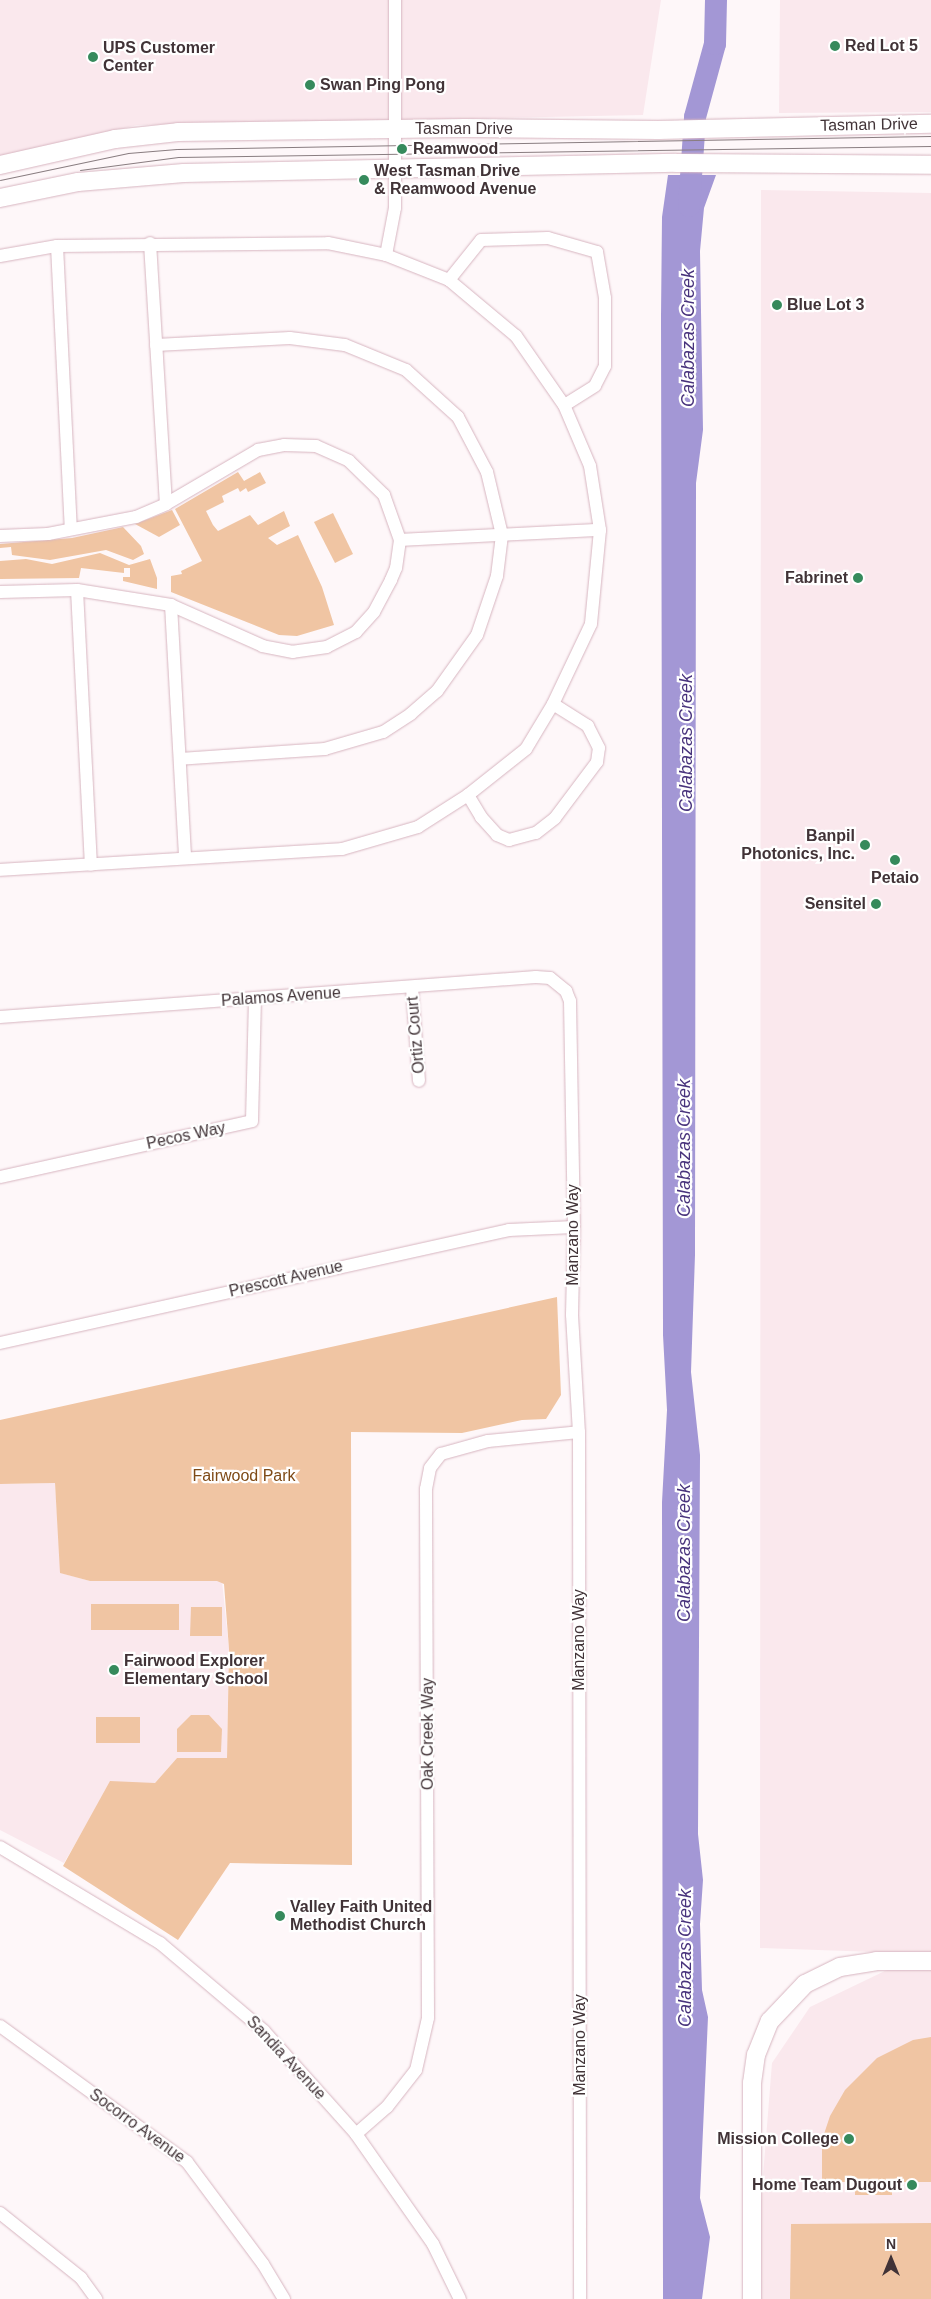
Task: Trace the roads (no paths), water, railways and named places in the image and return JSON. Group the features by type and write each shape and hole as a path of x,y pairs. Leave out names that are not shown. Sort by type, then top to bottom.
{"main road":[{"name":"Tasman Drive","path":"0,165 142,135 396,129 675,130 931,124"},
{"path":"0,198 78,182 148,175 739,162 931,165"},
{"path":"752,2299 752,2083 756,2055 770,2021 805,1984 840,1967 876,1961 931,1961"}],"street":[{"path":"386,255 394,223 396,170 395,0"},
{"path":"449,280 481,240 548,238 596,252 605,298 605,366 595,386 564,405"},
{"path":"150,243 166,504"},
{"path":"0,256 57,246 150,243 328,243 386,255 449,280 516,336 564,405 590,466 600,530 591,624 553,704 526,749 468,795 418,827 342,849 0,870"},
{"path":"57,246 72,528"},
{"path":"156,345 290,338 345,346 406,370 458,417 487,472 502,535 497,576 477,635 437,691 411,714 383,732 325,749 180,759"},
{"path":"0,536 48,534 136,517 166,504 258,450 284,445 316,446 349,461 384,495 400,540 396,568 374,612 356,632 326,648 294,652 263,646 170,606 77,590 0,592"},
{"path":"400,540 600,530"},
{"path":"77,590 91,864"},
{"path":"170,606 185,858"},
{"path":"468,795 486,823 497,835 508,840 536,832 554,818 597,762 599,748 588,726 553,704"},
{"name":"Palamos Avenue","path":"0,1017 412,988 536,977 550,978 560,984"},
{"name":"Manzano Way","path":"560,984 570,1001 574,1227 572,1316 578,1432 580,2299"},
{"name":"Ortiz Court","path":"412,988 419,1081"},
{"name":"Pecos Way","path":"0,1177 252,1121 255,999"},
{"name":"Prescott Avenue","path":"0,1343 508,1230 574,1227"},
{"name":"Oak Creek Way","path":"356,2134 387,2107 416,2070 428,2018 426,1489 430,1468 441,1454 488,1441 578,1432"},
{"name":"Sandia Avenue","path":"0,1846 160,1943 264,2031 356,2134 434,2244 460,2299"},
{"name":"Socorro Avenue","path":"0,2026 187,2162 263,2264 284,2299"},
{"path":"0,2213 81,2278 96,2299"}],"water":[{"path":"668,175 716,175 704,208 700,251 703,430 696,483 695,1255 691,1372 700,1455 698,1834 703,1880 700,1924 702,1990 708,2017 700,2198 710,2237 702,2299 663,2299 662,1502 667,1410 663,1335 661,316 662,217"}],"waterway":[{"name":"Calabazas Creek","path":"689,206 695,117 715,44 716,0"}],"tram line":[{"path":"0,180 128,153 177,149 931,136"},
{"path":"80,170 178,157 931,146"}],"place":[{"name":"Red Lot 5","path":"835,46"},
{"name":"UPS Customer Center","path":"93,57"},
{"name":"Swan Ping Pong","path":"310,85"},
{"name":"Reamwood","path":"402,149"},
{"name":"West Tasman Drive & Reamwood Avenue","path":"364,180"},
{"name":"Blue Lot 3","path":"777,305"},
{"name":"Fabrinet","path":"858,578"},
{"name":"Banpil Photonics, Inc.","path":"865,845"},
{"name":"Petaio","path":"895,860"},
{"name":"Sensitel","path":"876,904"},
{"name":"Fairwood Explorer Elementary School","path":"114,1670"},
{"name":"Valley Faith United Methodist Church","path":"280,1916"},
{"name":"Mission College","path":"849,2139"},
{"name":"Home Team Dugout","path":"912,2185"}],"park label":[{"name":"Fairwood Park","path":"244,1476"}]}
